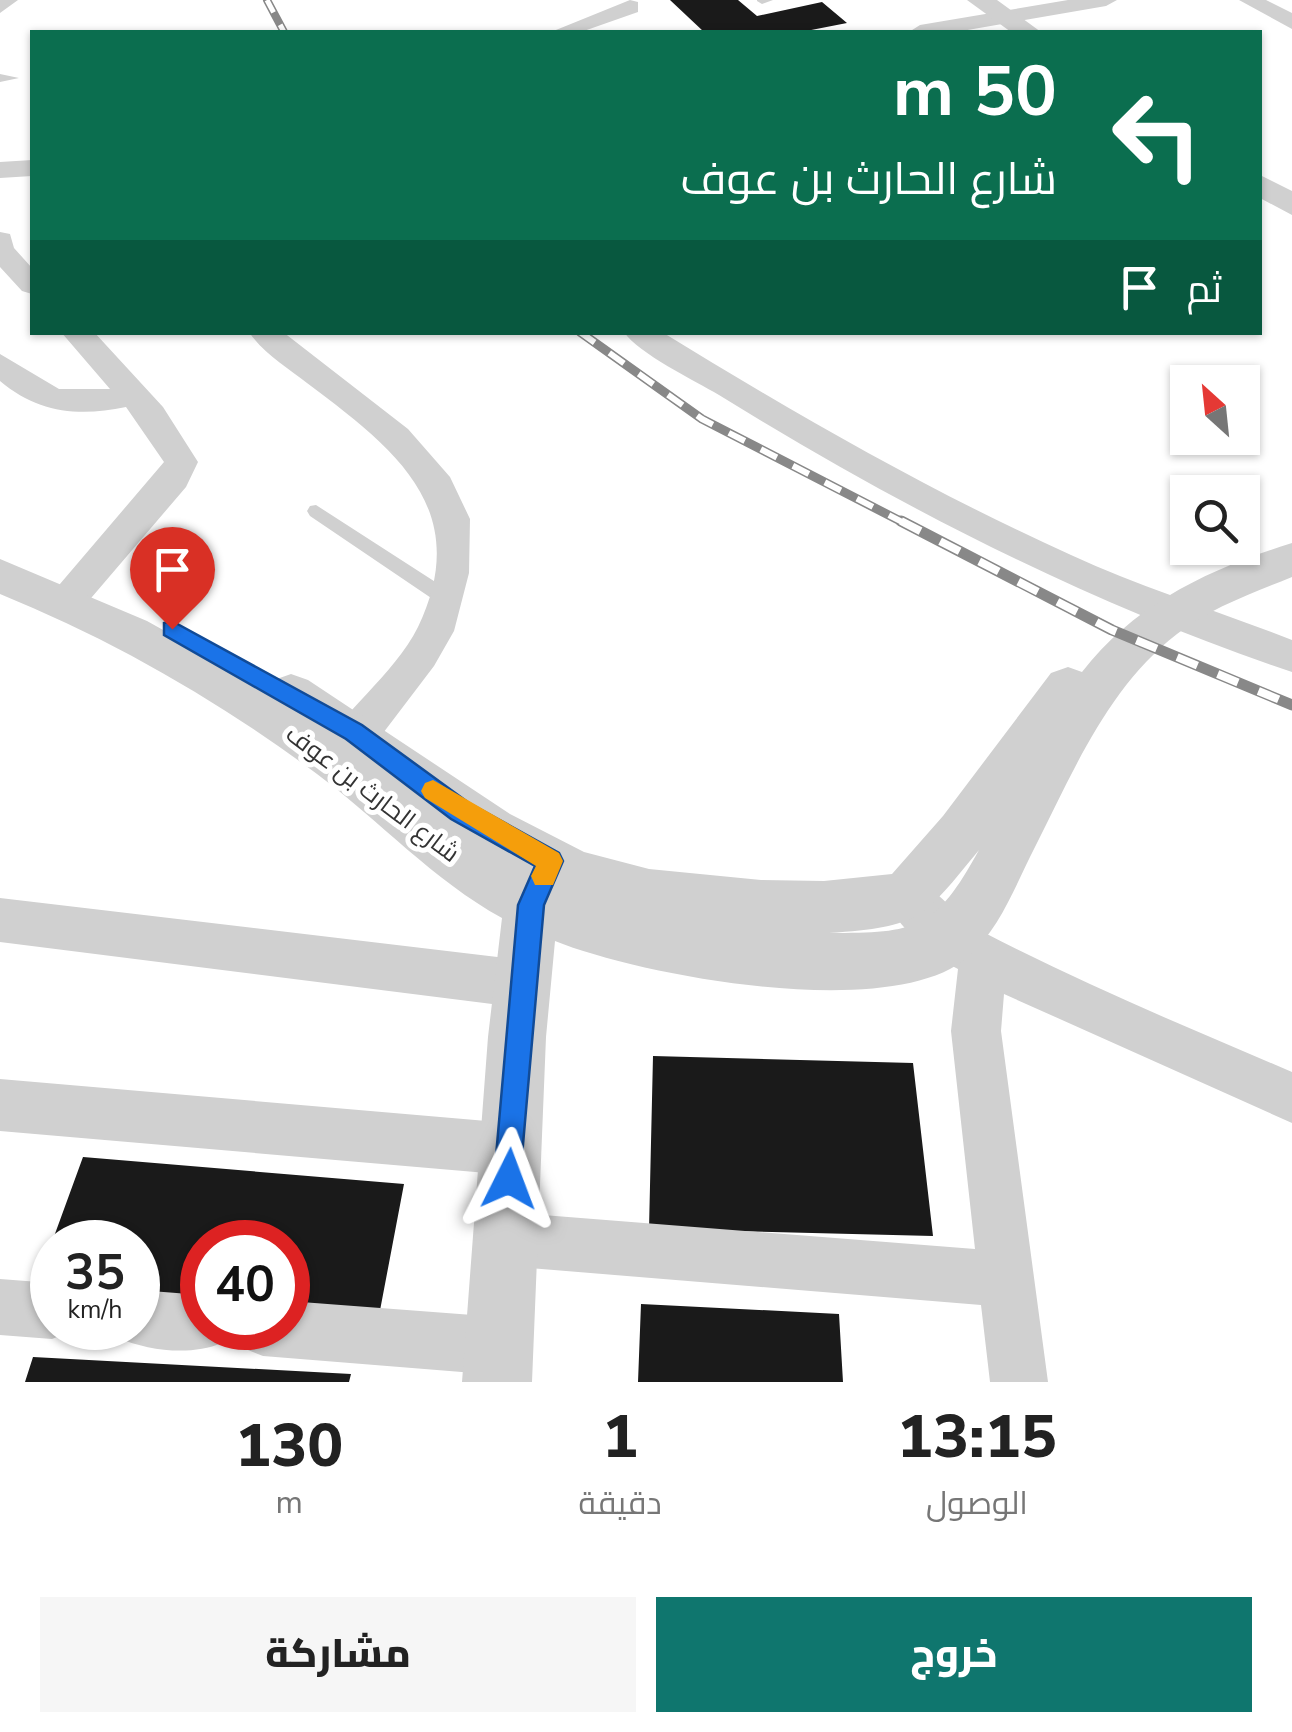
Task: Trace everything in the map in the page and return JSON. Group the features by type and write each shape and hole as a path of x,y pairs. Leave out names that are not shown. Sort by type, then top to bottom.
{"street":[{"path":"0,6 7,0"},
{"path":"980,0 1018,26"},
{"path":"953,30 1018,26 1106,0"},
{"path":"1250,0 1292,22"},
{"path":"568,30 632,9"},
{"path":"0,170 30,168"},
{"path":"1262,185 1292,204"},
{"path":"0,240 0,250 30,283"},
{"path":"74,593 174,478 180,462 134,395 79,335"},
{"path":"268,335 386,426 432,480 450,512 454,555 446,600 431,638 345,746"},
{"path":"644,335 757,406 958,515 1074,572 1292,656"},
{"path":"0,364 32,394 64,403 89,405 134,395"},
{"path":"1019,1382 966,948 978,901 1088,703 1136,641 1166,607 1292,543"},
{"name":"شارع الحارث بن عوف","path":"0,554 74,593 232,692 345,746 456,857 541,883"},
{"path":"541,883 617,888 700,901 828,908 907,896 961,833 1112,630 1292,559"},
{"name":"شارع الحارث بن عوف","path":"0,576 74,593"},
{"path":"541,883 626,938 691,952 782,960 861,960 966,948"},
{"path":"310,1335 498,1364 523,984 541,883"},
{"path":"907,896 966,948 1046,991 1292,1098"},
{"path":"0,920 523,984"},
{"path":"0,1105 510,1149"},
{"path":"505,1239 1006,1280"},
{"path":"0,1307 30,1309"}],"lane":[{"path":"316,511 446,600"}],"building":[{"path":"670,0 738,0 757,16 822,2 847,23 811,30 702,30"},
{"path":"653,1056 913,1063 933,1236 649,1229"},
{"path":"83,1157 404,1184 378,1321 310,1315 310,1220 180,1220 180,1303 160,1301 160,1220 60,1220"},
{"path":"641,1304 839,1314 843,1382 638,1382"},
{"path":"33,1357 351,1374 349,1382 25,1382"}],"railway":[{"path":"267,0 283,30"},
{"path":"584,335 702,419 906,524"},
{"path":"901,521 1112,630 1292,705"}],"slow traffic":[{"path":"433,791 460,811 550,861 544,876"}],"route":[{"path":"172,629 354,732 460,811 550,861 531,905 517,1036 509,1179"}]}
